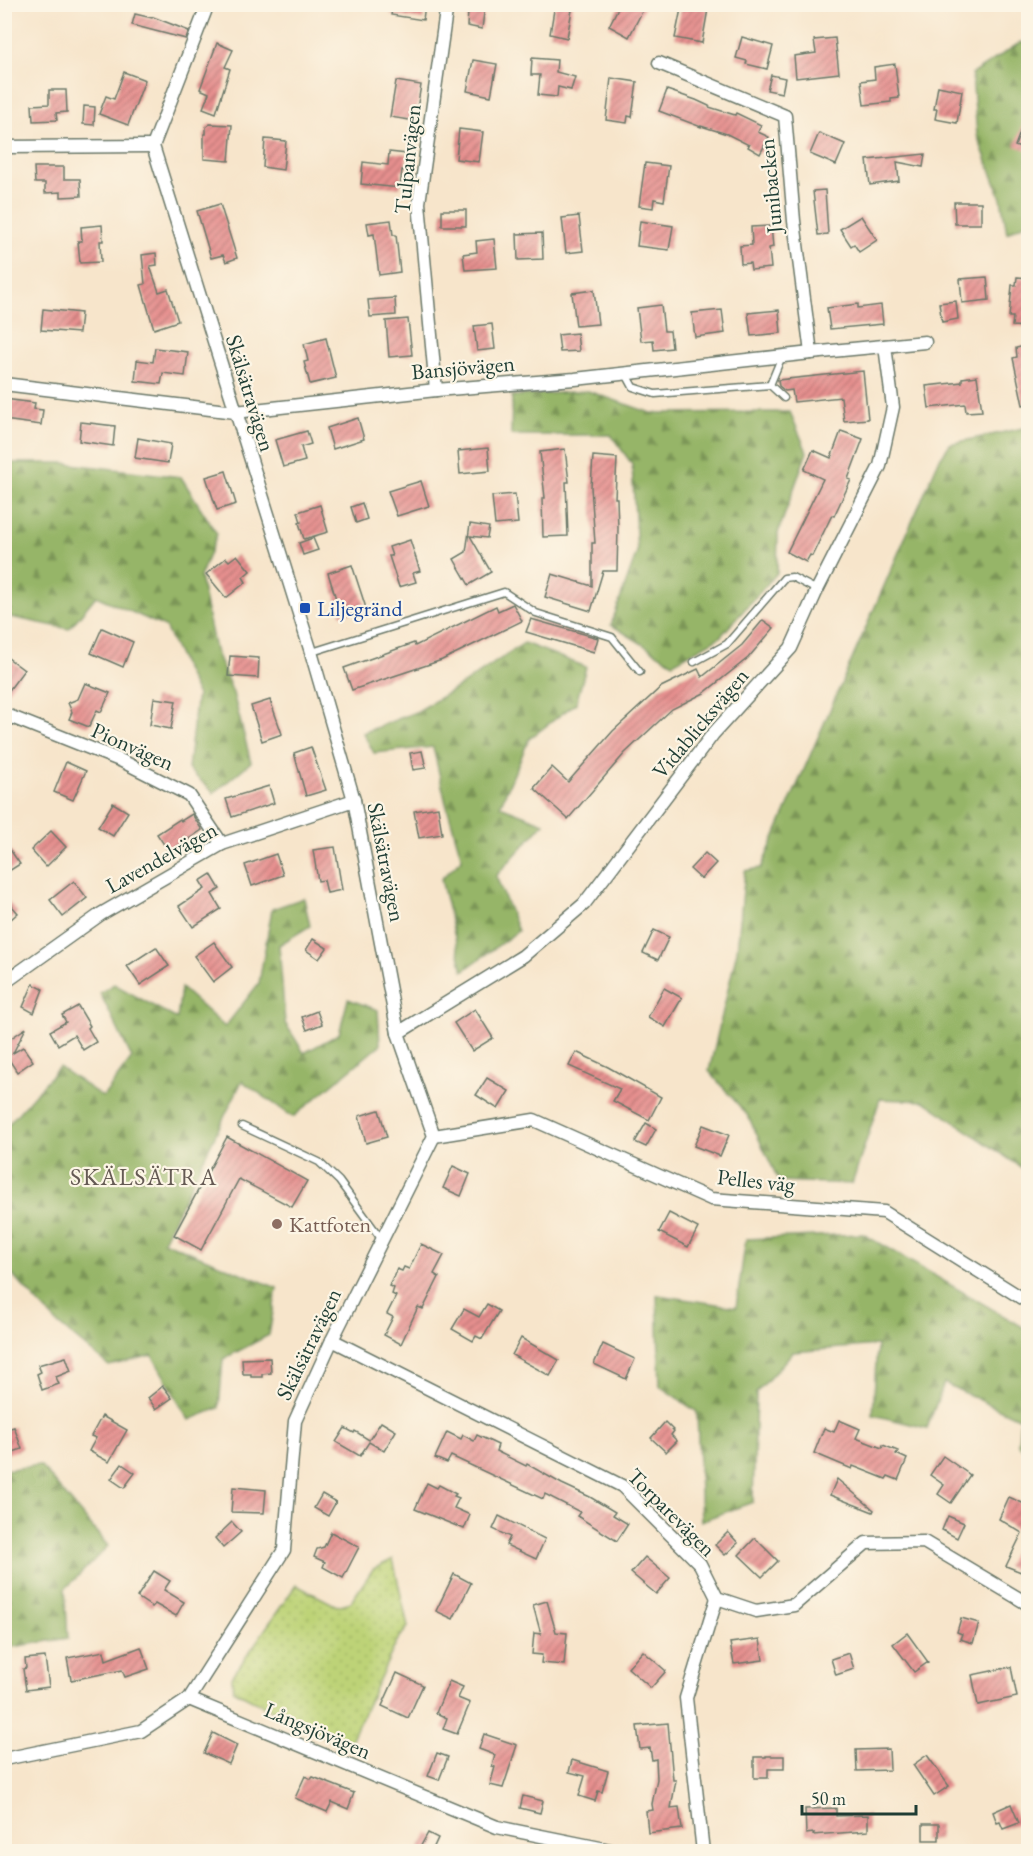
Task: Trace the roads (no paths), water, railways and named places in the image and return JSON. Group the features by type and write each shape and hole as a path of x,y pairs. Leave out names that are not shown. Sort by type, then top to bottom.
{"street":[{"path":"4,147 153,146 208,4"},
{"name":"Tulpanvägen","path":"436,390 419,203 447,4"},
{"name":"Junibacken","path":"659,63 785,116 794,221 811,353"},
{"name":"Skälsätravägen","path":"153,146 311,652 354,800 398,1033 434,1136 332,1340 295,1421 284,1550 189,1699"},
{"name":"Bansjövägen","path":"4,384 235,412 925,342"},
{"name":"Vidablicksvägen","path":"398,1033 523,956 584,904 713,734 791,648 817,590 880,466 893,406 885,346"},
{"name":"Pionvägen","path":"4,714 122,761 189,795 222,844"},
{"name":"Lavendelvägen","path":"4,983 101,914 222,844 354,800"},
{"name":"Pelles väg","path":"434,1136 534,1120 711,1199 884,1212 1029,1302"},
{"name":"Torparevägen","path":"332,1340 622,1486 700,1564 717,1598"},
{"path":"703,1851 686,1698 717,1598 756,1611 794,1605 866,1543 924,1542 1029,1604"},
{"path":"4,1759 141,1731 189,1699"},
{"name":"Långsjövägen","path":"189,1699 497,1827 620,1851"}],"lane":[{"path":"770,385 782,356"},
{"path":"626,374 633,387 655,394 770,385 784,398"},
{"path":"694,662 728,644 784,578 792,577 817,590"},
{"path":"311,652 504,592 536,613 612,637 640,672"},
{"path":"242,1126 319,1162 339,1181 382,1240"}],"place":[{"name":"Liljegränd","path":"305,608"},
{"name":"Kattfoten","path":"277,1224"}],"district":[{"name":"SKÄLSÄTRA","path":"144,1177"}]}
